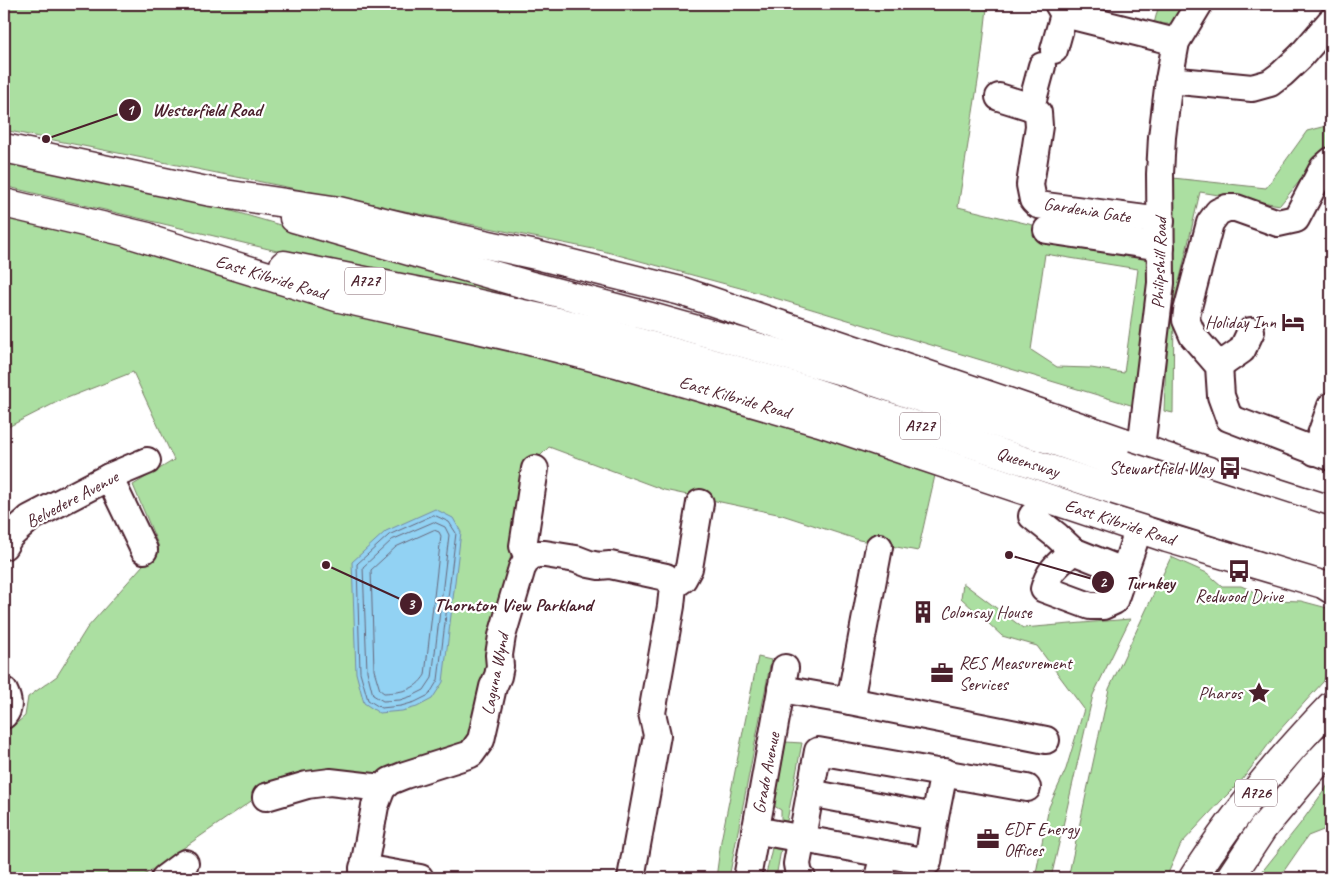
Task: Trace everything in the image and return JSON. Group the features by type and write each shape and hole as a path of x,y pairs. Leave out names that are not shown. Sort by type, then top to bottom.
{"main road":[{"name":"A727","path":"4,148 211,192"},
{"name":"Queensway","path":"211,192 334,230 528,285 606,304 849,374 1331,532"},
{"path":"211,192 339,211 536,255 681,291 1165,457 1331,510"},
{"name":"East Kilbride Road","path":"4,203 131,234 461,300 598,331 725,368"},
{"name":"East Kilbride Road","path":"131,234 340,298 526,340 620,364 820,422 1167,538 1323,584 1331,589"},
{"name":"Queensway","path":"725,368 804,389 1123,493 1331,557"},
{"name":"A726","path":"1193,878 1218,841 1295,744 1331,706"},
{"name":"A726","path":"1230,878 1263,828 1331,749"}],"street":[{"name":"Philipshill Road","path":"1073,551 1054,568 1047,578 1044,589 1090,606 1103,606 1114,601 1139,528 1141,448 1161,283 1160,174 1162,136 1169,80 1176,42 1199,4"},
{"path":"998,97 1031,107 1048,58 1061,9 1176,42"},
{"path":"1169,80 1252,88 1270,83 1328,31"},
{"name":"Gardenia Gate","path":"1031,107 1038,113 1039,126 1030,185 1033,200 1038,205 1161,221"},
{"path":"1331,160 1323,168 1296,219 1278,223 1236,208 1227,208 1218,212 1210,224 1186,320 1193,336 1219,366 1221,396 1229,418 1323,454 1331,406"},
{"path":"1047,230 1160,246"},
{"path":"1219,366 1242,350 1251,331"},
{"name":"Belvedere Avenue","path":"4,546 10,536 28,519 109,476 147,461"},
{"path":"535,469 523,546 528,558 536,554 545,554 576,559 598,566 610,565 666,577 673,586"},
{"path":"109,476 144,550"},
{"path":"631,878 657,735 652,712 673,586 689,568 700,503"},
{"path":"1032,516 1073,551 1123,571"},
{"path":"879,547 850,701 1046,740"},
{"name":"Laguna Wynd","path":"382,788 390,781 404,774 471,754 481,740 493,686 498,676 502,636 522,568 528,558"},
{"name":"Grado Avenue","path":"747,878 783,678 850,701"},
{"path":"4,691 8,704 7,712 4,715"},
{"path":"802,878 799,875 797,864 818,750 1027,788"},
{"path":"755,830 802,839 881,866 928,862 944,772"},
{"path":"266,797 307,785 330,782 382,788 375,806 363,873 420,878"},
{"path":"810,793 935,817"}],"green space":[{"path":"4,4 988,4 981,62 958,207 1142,254 1151,261 1134,406 755,292 603,251 4,130","holes":["1045,254 1138,269 1124,373 1091,368 1057,367 1031,350"]},
{"path":"1159,4 1184,4 1173,24 1154,24"},
{"path":"1331,125 1331,148 1326,149 1280,205 1200,192 1174,304 1173,413 1164,411 1173,178 1266,188 1307,131"},
{"path":"4,161 110,179 239,213 694,343 593,317 340,266 4,186"},
{"path":"4,212 679,392 936,471 918,551 859,540 782,515 664,490 549,447 529,467 475,729 466,745 383,773 297,774 257,797 140,878 4,878 4,734 25,716 28,697 57,676 87,628 159,547 133,485 174,460 133,372 57,402 4,429"},
{"path":"1171,557 1207,573 1222,586 1241,586 1275,600 1301,601 1331,609 1331,669 1323,682 1277,733 1242,780 1181,844 1166,878 1068,878 1109,689"},
{"path":"963,583 1023,628 1130,619 1093,695 1051,878 1035,878 1049,807 1066,769 1084,709 1037,646 1002,636 961,598"},
{"path":"758,657 771,660 729,878 716,878 721,841"},
{"path":"1326,729 1330,734 1274,794 1214,878 1205,878 1268,795"},
{"path":"786,742 802,743 787,821 781,820 781,810 774,806"},
{"path":"1331,781 1331,827 1308,836 1279,878 1257,878 1300,824"},
{"path":"772,848 781,850 777,872 779,878 767,878 766,874"}],"water":[{"path":"435,509 453,518 461,532 443,682 432,699 417,707 402,711 379,713 364,703 356,673 352,562 386,531"}],"place":[{"name":"Westerfield Road","path":"46,139"},
{"name":"Holiday Inn","path":"1293,322"},
{"name":"Stewartfield Way","path":"1230,468"},
{"name":"Turnkey","path":"1009,555"},
{"name":"Thornton View Parkland","path":"326,565"},
{"name":"Redwood Drive","path":"1239,571"},
{"name":"Colonsay House","path":"923,612"},
{"name":"RES Measurement Services","path":"942,673"},
{"name":"Pharos","path":"1259,693"},
{"name":"EDF Energy Offices","path":"988,839"}]}
